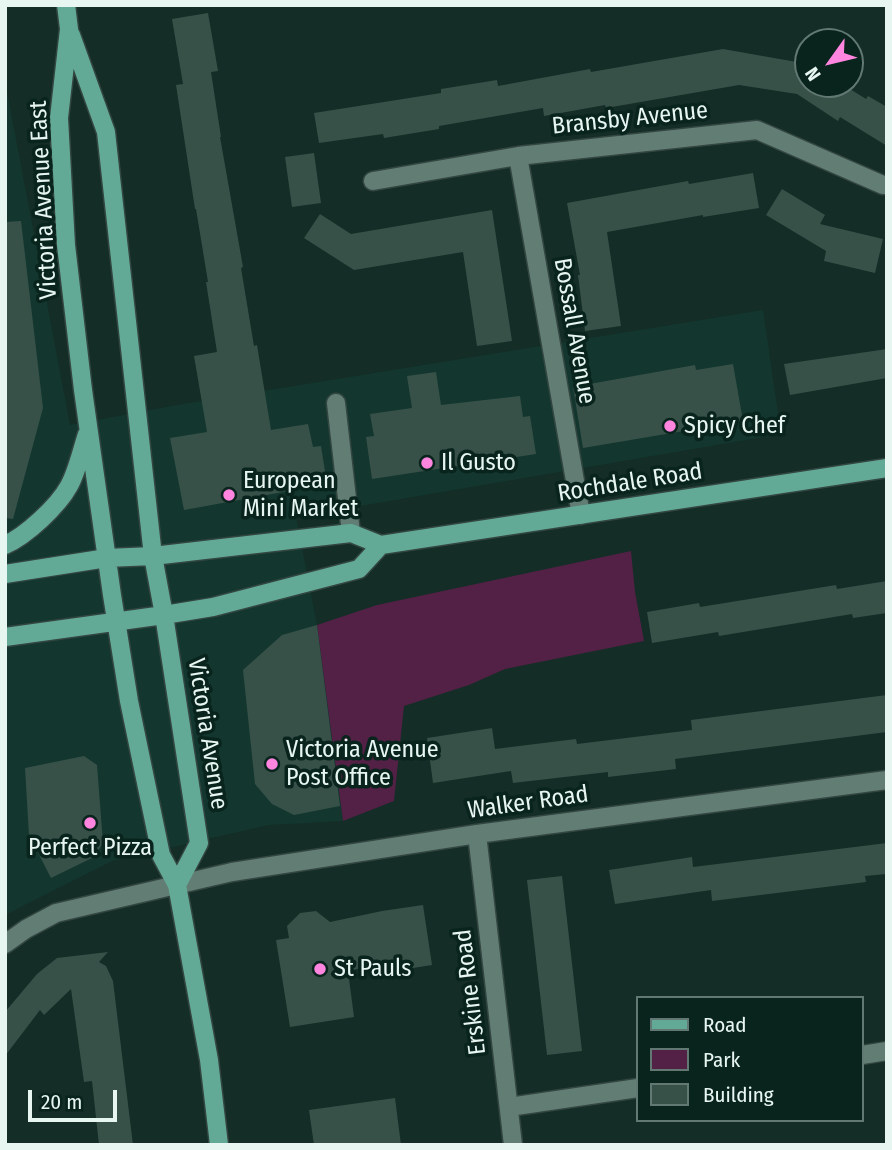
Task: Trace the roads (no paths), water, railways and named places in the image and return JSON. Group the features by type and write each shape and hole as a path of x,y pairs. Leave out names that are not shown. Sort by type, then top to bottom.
{"main road":[{"path":"66,5 69,29 106,132 153,556"},
{"name":"Victoria Avenue East","path":"69,29 59,118 66,245 83,390 116,621"},
{"path":"5,545 31,530 69,486 89,428"},
{"name":"Rochdale Road","path":"381,545 887,468"},
{"path":"5,574 107,558 153,556 351,533 381,545 359,569 240,600 164,615 5,637"},
{"name":"Victoria Avenue","path":"153,556 199,843 177,885"},
{"path":"116,621 160,855 177,885 209,1060 219,1145"},
{"path":"5,644 39,632"}],"street":[{"name":"Bransby Avenue","path":"373,181 518,156 757,130 883,185"},
{"name":"Bossall Avenue","path":"518,156 581,515"},
{"path":"336,402 351,533"},
{"name":"Walker Road","path":"5,944 26,929 57,913 232,872 477,834 887,780"},
{"name":"Erskine Road","path":"477,834 513,1145"},
{"path":"864,1055 887,1051"},
{"path":"509,1107 636,1088"}],"place":[{"name":"Spicy Chef","path":"670,426"},
{"name":"Il Gusto","path":"427,463"},
{"name":"European Mini Market","path":"229,495"},
{"name":"Victoria Avenue Post Office","path":"272,764"},
{"name":"Perfect Pizza","path":"90,823"},
{"name":"St Pauls","path":"320,969"}]}
